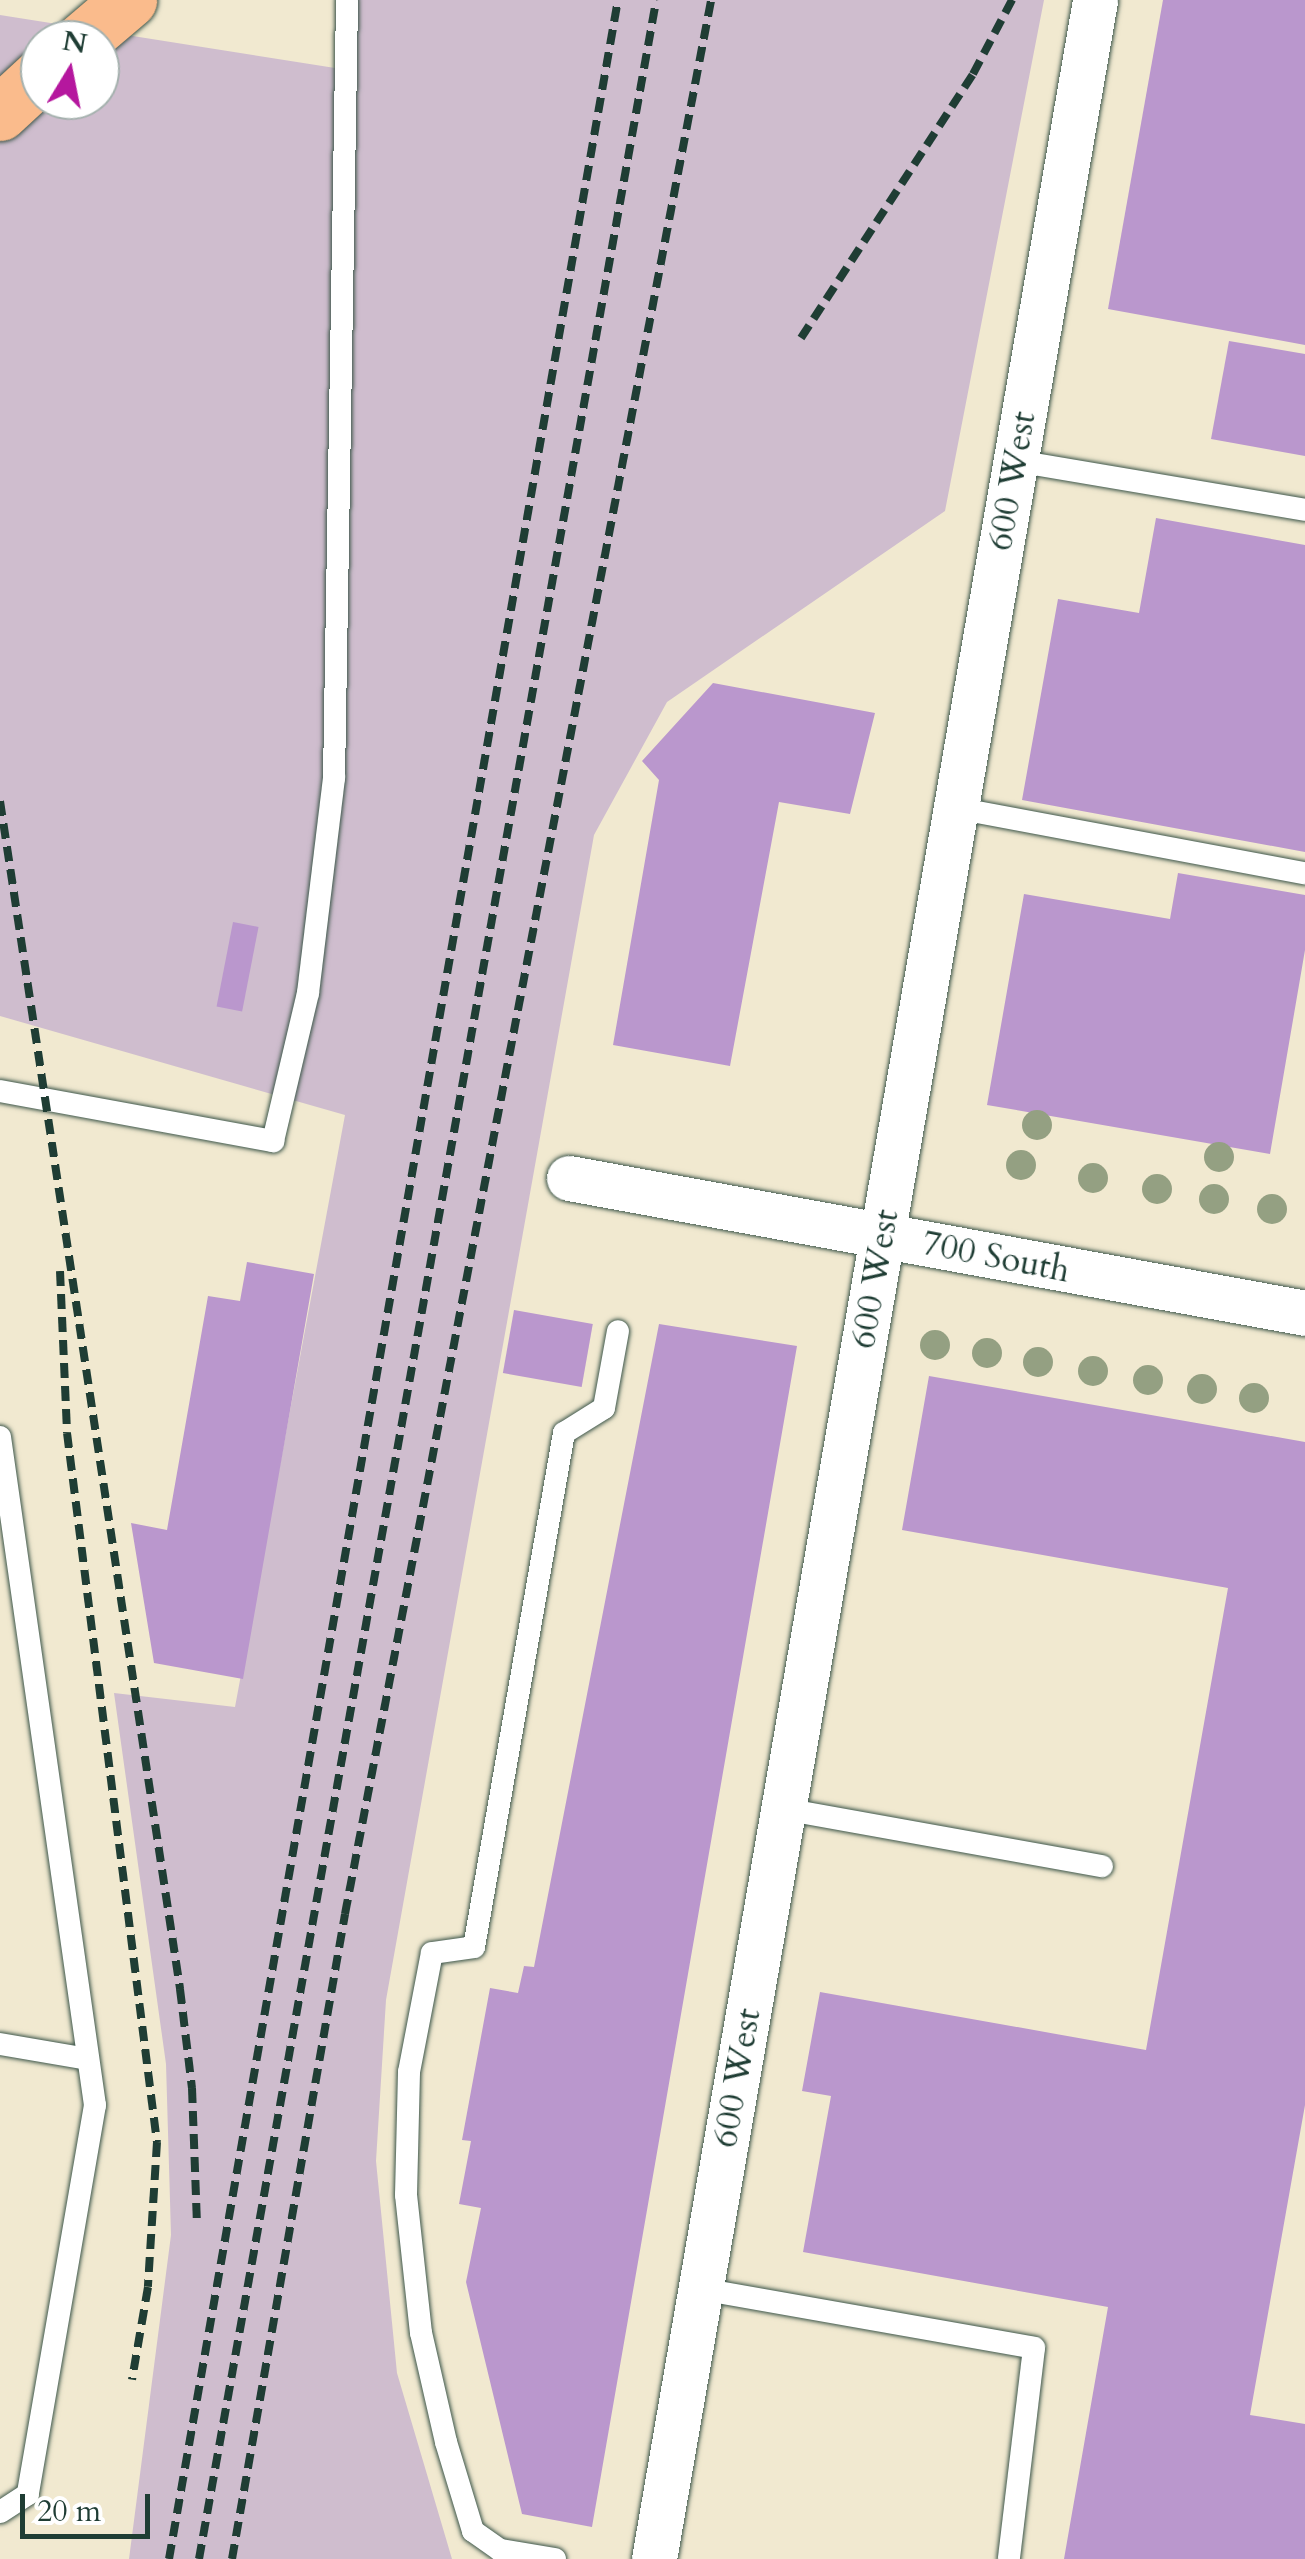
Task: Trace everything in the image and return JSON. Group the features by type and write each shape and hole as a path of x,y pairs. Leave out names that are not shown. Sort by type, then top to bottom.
{"highway":[{"path":"106,20 129,0"},
{"path":"0,113 20,94"}],"street":[{"name":"600 West","path":"654,2559 1095,0"},
{"name":"700 South","path":"569,1178 1305,1314"}],"lane":[{"path":"0,1091 273,1140 308,993 334,778 347,0"},
{"path":"1016,461 1305,510"},
{"path":"956,808 1305,873"},
{"path":"554,2559 500,2550 473,2531 452,2460 418,2313 406,2194 410,2072 432,1953 474,1946 564,1432 604,1408 618,1331"},
{"path":"0,1437 95,2105 28,2494 0,2512"},
{"path":"784,1809 1102,1866"},
{"path":"0,2044 88,2059"},
{"path":"701,2289 1034,2348 1009,2559"}],"shaded area":[{"path":"336,0 1044,0 945,511 667,702 594,835 386,2000 376,2161 397,2373 452,2559 129,2559 171,2235 166,2064 114,1693 235,1707 345,1115 0,1016 0,15 32,20 20,20 20,120 120,120 120,34 335,68"}],"building":[{"path":"1163,0 1305,0 1305,345 1108,309"},
{"path":"1229,341 1305,354 1305,456 1211,439"},
{"path":"1156,518 1305,545 1305,852 1022,800 1058,599 1139,613"},
{"path":"713,683 875,713 850,814 779,802 730,1066 613,1045 659,780 642,761"},
{"path":"1178,873 1305,895 1305,950 1270,1154 987,1105 1024,894 1170,919"},
{"path":"233,922 259,927 242,1011 217,1006"},
{"path":"247,1262 314,1274 243,1679 154,1663 131,1523 167,1530 208,1296 240,1301"},
{"path":"514,1310 593,1324 582,1387 503,1373"},
{"path":"659,1324 797,1346 592,2527 522,2514 466,2282 481,2208 459,2204 471,2141 462,2140 490,1988 518,1993 524,1966 534,1967"},
{"path":"929,1376 1305,1442 1305,2105 1250,2415 1305,2424 1305,2559 1064,2559 1108,2307 803,2252 831,2096 802,2091 820,1992 1146,2050 1228,1588 902,1530"}],"railway":[{"path":"169,2559 618,0"},
{"path":"199,2559 656,0"},
{"path":"232,2559 345,1914 711,0"},
{"path":"801,338 973,74 1012,0"},
{"path":"0,801 180,1989 192,2088 197,2226"},
{"path":"60,1271 67,1433 157,2142 148,2287 132,2380"}]}
